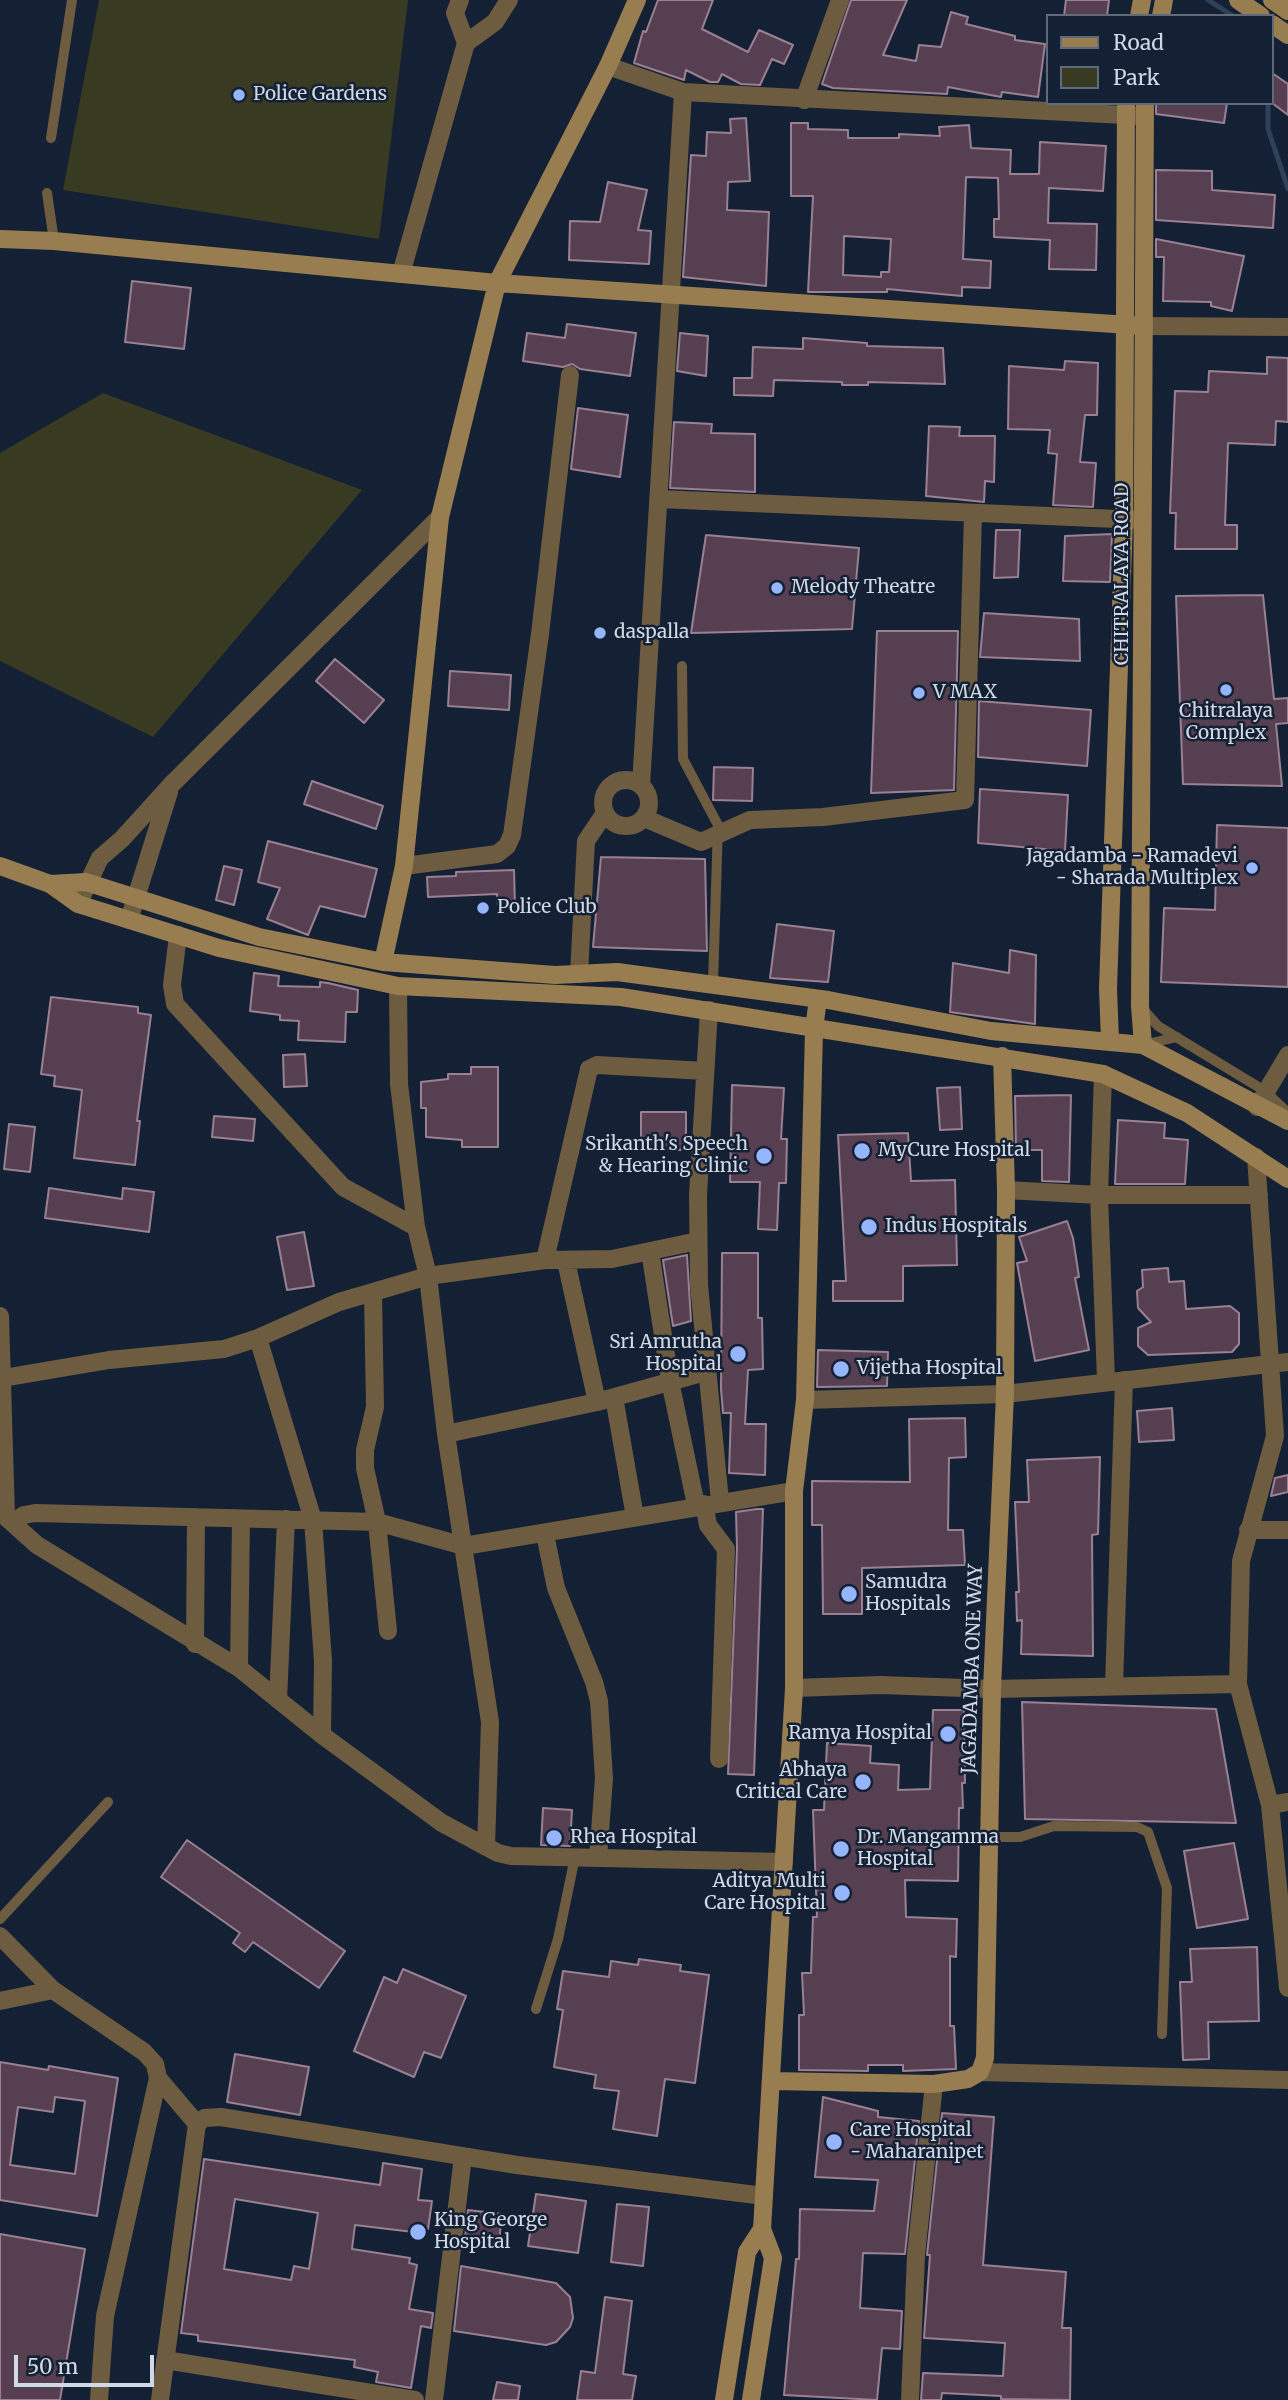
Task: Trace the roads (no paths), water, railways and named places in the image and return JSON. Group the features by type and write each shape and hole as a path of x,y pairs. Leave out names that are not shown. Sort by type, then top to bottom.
{"main road":[{"path":"383,962 404,866 440,517 497,283 608,66 637,0"},
{"path":"1238,0 1258,14"},
{"path":"1272,0 1288,11"},
{"name":"CHITRALAYA ROAD","path":"1125,109 1145,520 1140,1006 1143,1045"},
{"name":"CHITRALAYA ROAD","path":"1110,1040 1108,989 1124,519 1144,110"},
{"path":"0,239 54,241 497,283 1135,326"},
{"path":"0,866 50,884 78,904 219,948 398,986 621,997 1103,1074 1187,1113 1288,1179"},
{"path":"50,884 86,882 259,937 383,962 579,974 617,972 840,1002 991,1031 1143,1045 1261,1099 1288,1121"},
{"path":"751,2400 773,2258 762,2229 794,1688 794,1491 804,1400 814,1029 818,999"},
{"path":"836,1031 840,1002"},
{"name":"JAGADAMBA ONE WAY","path":"981,2072 985,2058 992,1689 1005,1394 1006,1190 1002,1056"},
{"path":"771,2081 934,2084 968,2079 981,2072"},
{"path":"724,2400 747,2252 762,2229"}],"street":[{"path":"401,274 466,43 455,13 460,0"},
{"path":"466,43 495,22 509,0"},
{"path":"804,100 840,0"},
{"path":"608,66 682,92 804,100 1144,110"},
{"path":"644,818 649,804 641,785 682,92"},
{"path":"1135,326 1288,327"},
{"path":"404,866 497,854 507,846 512,835 540,634 570,375"},
{"path":"660,499 1145,520"},
{"path":"641,785 627,780 612,785 604,797 605,813 610,819 624,826 644,818 701,842 750,820 822,817 965,800 973,514"},
{"path":"78,904 86,882 100,858 122,839 171,785 440,517"},
{"path":"129,920 171,785"},
{"path":"579,974 586,841 605,813"},
{"path":"178,935 172,985 176,1004 343,1187 416,1227"},
{"path":"398,986 399,1084 416,1227 428,1276 446,1434 490,1722 486,1847"},
{"path":"709,1010 698,1241 705,1373 706,1504 708,1525 726,1549 719,1759"},
{"path":"1261,1099 1288,1055"},
{"path":"545,1260 589,1069 597,1065 705,1071"},
{"path":"1103,1074 1099,1195 1115,1380 1114,1686"},
{"path":"1256,1157 1275,1436 1241,1561 1238,1684 1270,1805 1288,1988"},
{"path":"1006,1190 1099,1195 1259,1195"},
{"path":"3,1378 109,1360 224,1349 258,1338 339,1302 373,1295 428,1276 545,1260 612,1259 698,1241"},
{"path":"649,1251 670,1381 706,1504"},
{"path":"566,1261 635,1517"},
{"path":"373,1295 375,1408 365,1450 365,1468 377,1522 388,1631"},
{"path":"0,1315 6,1517 37,1545 195,1644 239,1668 322,1735 442,1824 486,1847 511,1856 784,1863"},
{"path":"258,1338 313,1520 323,1661 322,1735"},
{"path":"804,1400 1005,1394 1288,1362"},
{"path":"446,1434 605,1399 705,1373"},
{"path":"6,1517 36,1513 377,1522 464,1546 794,1491"},
{"path":"195,1644 196,1517"},
{"path":"239,1668 241,1519"},
{"path":"278,1700 286,1519"},
{"path":"1248,1530 1288,1530"},
{"path":"545,1534 556,1588 599,1701 604,1778 598,1858"},
{"path":"794,1688 881,1685 992,1689 1238,1684"},
{"path":"1270,1805 1288,1802"},
{"path":"0,1936 53,1990 144,2052 155,2064 158,2078 105,2316 99,2400"},
{"path":"0,2001 53,1990"},
{"path":"981,2072 1288,2080"},
{"path":"158,2078 197,2124"},
{"path":"910,2400 916,2255 934,2084"},
{"path":"160,2400 197,2124 204,2118 221,2116 463,2156 764,2196"},
{"path":"435,2400 463,2156"},
{"path":"165,2360 415,2400"}],"lane":[{"path":"51,138 72,0"},
{"path":"47,193 54,241"},
{"path":"682,666 683,759 713,812 718,835 713,983"},
{"path":"1140,1006 1158,1026 1261,1099 1288,1113"},
{"path":"1143,1045 1177,1037"},
{"path":"0,1919 107,1802"},
{"path":"989,1837 1020,1838 1055,1826 1137,1827 1149,1832 1168,1895 1161,2034"},
{"path":"536,2008 558,1939 575,1857"}],"waterway":[{"path":"1208,0 1230,14"},
{"path":"1268,105 1268,129 1288,189"}],"place":[{"name":"Police Gardens","path":"239,95"},
{"name":"Melody Theatre","path":"777,588"},
{"name":"daspalla","path":"600,633"},
{"name":"Chitralaya Complex","path":"1226,690"},
{"name":"V MAX","path":"919,693"},
{"name":"Jagadamba - Ramadevi - Sharada Multiplex","path":"1252,868"},
{"name":"Police Club","path":"483,908"},
{"name":"MyCure Hospital","path":"862,1151"},
{"name":"Srikanth's Speech & Hearing Clinic","path":"764,1156"},
{"name":"Indus Hospitals","path":"869,1227"},
{"name":"Sri Amrutha Hospital","path":"738,1354"},
{"name":"Vijetha Hospital","path":"841,1369"},
{"name":"Samudra Hospitals","path":"849,1594"},
{"name":"Ramya Hospital","path":"948,1734"},
{"name":"Abhaya Critical Care","path":"863,1782"},
{"name":"Rhea Hospital","path":"554,1838"},
{"name":"Dr. Mangamma Hospital","path":"841,1849"},
{"name":"Aditya Multi Care Hospital","path":"842,1893"},
{"name":"Care Hospital - Maharanipet","path":"834,2142"},
{"name":"King George Hospital","path":"418,2232"}]}
